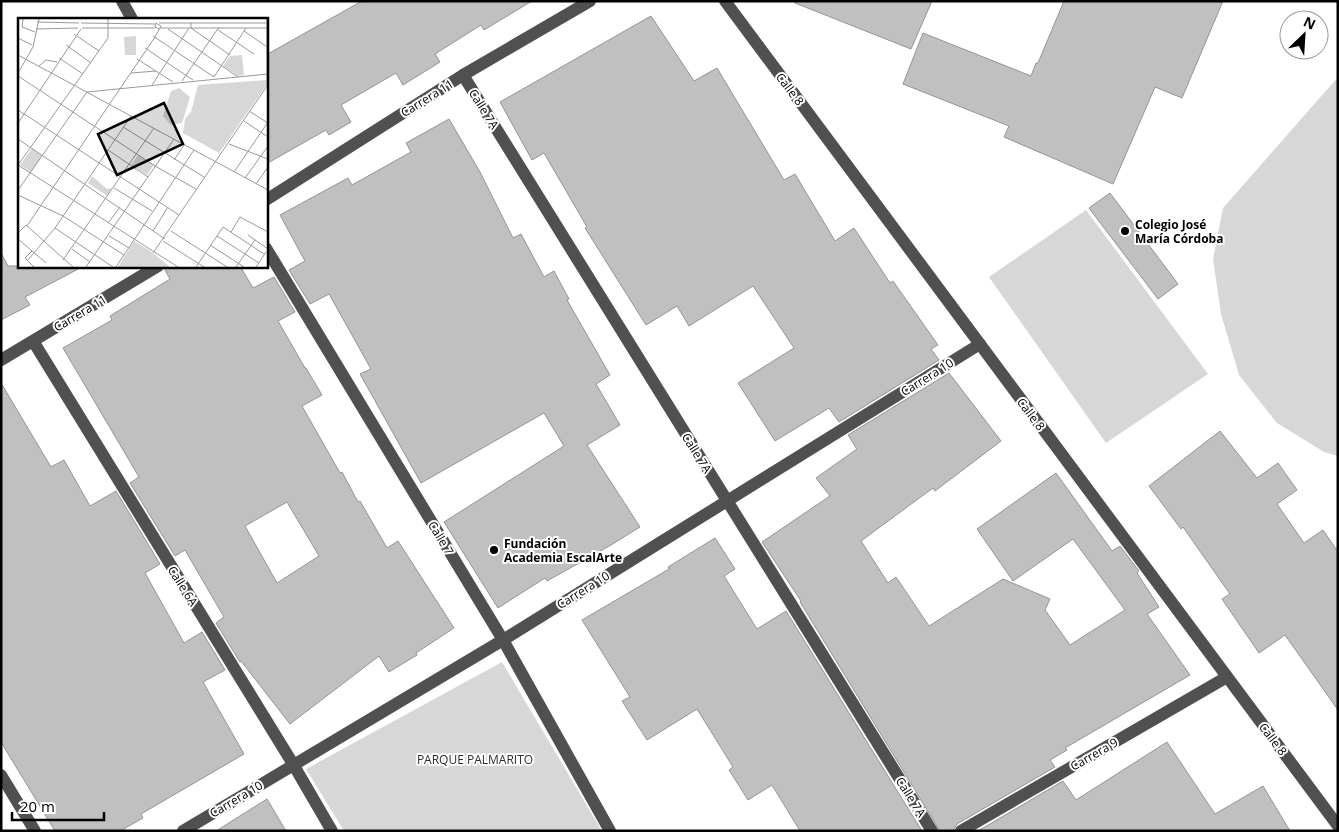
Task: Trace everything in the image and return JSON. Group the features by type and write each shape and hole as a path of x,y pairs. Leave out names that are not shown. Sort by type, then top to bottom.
{"street":[{"path":"122,1 131,18"},
{"name":"Carrera 11","path":"268,199 464,75 590,1"},
{"name":"Calle 8","path":"725,1 1338,826"},
{"name":"Calle 7A","path":"464,75 932,831"},
{"name":"Calle 7","path":"268,251 503,640 610,831"},
{"name":"Carrera 11","path":"1,360 155,268"},
{"name":"Calle 6A","path":"33,341 293,764 332,831"},
{"name":"Carrera 10","path":"183,831 503,640 980,344"},
{"name":"Carrera 9","path":"960,831 1227,677"},
{"path":"1,775 35,831"}],"green space":[{"path":"1338,77 1338,456 1324,452 1277,423 1239,375 1221,314 1213,259 1223,208"},
{"path":"1086,210 1208,374 1106,443 989,277"},
{"name":"PARQUE PALMARITO","path":"502,662 602,831 344,831 306,769"}],"building":[{"path":"362,1 532,1 484,30 481,25 435,54 440,62 403,85 396,73 341,105 351,122 329,135 326,130 268,163 268,54"},
{"path":"795,1 932,1 911,49 795,3"},
{"path":"1064,1 1223,1 1182,98 1155,87 1113,184 1004,137 1009,126 903,84 923,33 1031,76"},
{"path":"651,16 694,81 717,68 784,180 795,174 835,241 854,228 890,283 893,281 938,345 931,349 939,360 839,422 829,408 775,441 738,383 794,348 753,286 689,326 677,306 646,325 585,228 587,227 544,153 532,160 500,102"},
{"path":"449,119 480,172 513,238 521,234 544,277 554,271 569,299 567,300 610,375 596,384 620,425 587,445 640,527 547,581 545,578 498,608 444,522 564,446 544,413 421,483 360,374 371,369 329,294 310,304 289,270 305,261 280,215 348,178 352,185 411,152 406,143"},
{"path":"1110,193 1178,284 1158,299 1089,208"},
{"path":"1,253 8,266 18,266 18,268 80,268 25,297 30,305 1,320"},
{"path":"166,268 241,268 253,288 274,277 295,312 278,321 322,395 302,406 340,473 342,472 358,502 360,501 387,548 398,541 454,628 416,653 417,655 389,672 379,656 290,724 240,662 216,623 224,617 185,550 175,556 130,483 139,477 63,348 112,320 110,316 170,279","holes":["287,502 319,556 277,583 245,526"]},
{"path":"949,373 1001,441 935,491 933,488 861,541 888,583 896,577 929,626 1003,579 1050,599 1045,610 1070,645 1125,610 1073,539 1013,581 977,529 1056,473 1112,551 1120,546 1139,571 1137,573 1159,607 1147,614 1190,675 1065,748 1067,750 1050,760 1055,767 957,824 953,831 940,831 801,601 762,542 830,496 816,478 857,449 848,435"},
{"path":"1,383 51,467 64,460 90,506 116,491 160,564 145,573 184,643 202,632 225,670 203,682 244,754 141,814 143,818 120,831 55,831 1,742"},
{"path":"1220,431 1257,478 1278,463 1297,490 1277,504 1304,543 1323,530 1338,552 1338,710 1285,635 1259,653 1222,599 1230,594 1183,527 1181,529 1149,486"},
{"path":"715,538 735,569 724,576 757,629 786,611 922,831 800,831 772,785 748,800 729,770 733,767 697,709 647,740 622,701 630,697 582,620 669,569 668,567"},
{"path":"1167,742 1215,814 1263,786 1290,831 978,831 1063,781 1076,800"},
{"path":"267,799 286,831 216,831"}],"place":[{"name":"Colegio José María Córdoba","path":"1125,231"},
{"name":"Fundación Academia EscalArte","path":"494,550"}]}
